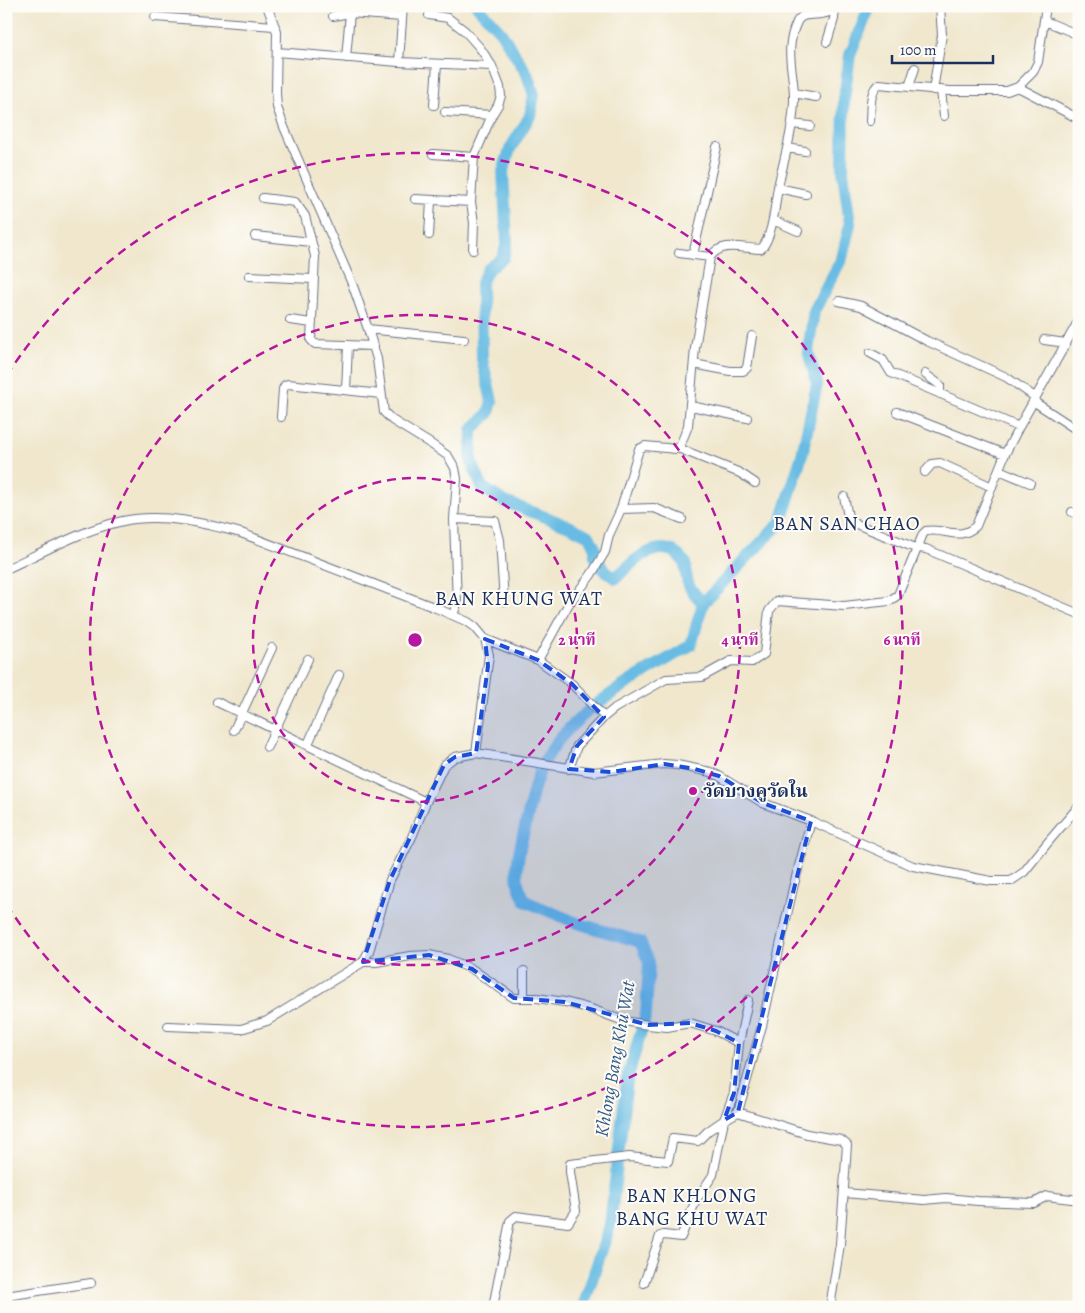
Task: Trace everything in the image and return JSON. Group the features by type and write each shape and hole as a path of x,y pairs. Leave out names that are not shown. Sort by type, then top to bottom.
{"street":[{"path":"267,6 277,32 277,107 319,210 353,286 374,346 384,412 392,420 448,456 455,468 457,479 454,519 458,604 453,616"},
{"path":"399,62 403,6"},
{"path":"940,6 942,35 937,90 944,116"},
{"path":"870,121 873,93 876,85 937,90 1007,91 1018,87 1030,76 1038,62 1046,6"},
{"path":"827,42 836,7"},
{"path":"678,448 688,426 697,334 710,257 713,252 722,247 761,249 765,245 773,220 792,124 794,94 790,52 797,21 804,16 828,14 836,7"},
{"path":"333,16 350,13 402,17"},
{"path":"346,58 350,13"},
{"path":"429,15 448,18 455,22 480,48 492,66 500,88 501,96 474,157 471,202 474,223 473,250"},
{"path":"155,17 274,26"},
{"path":"1045,21 1079,35"},
{"path":"277,52 399,62 492,66"},
{"path":"434,105 436,64"},
{"path":"908,87 915,68"},
{"path":"1018,87 1079,119"},
{"path":"794,94 816,98"},
{"path":"445,112 492,115"},
{"path":"792,124 810,126"},
{"path":"693,255 717,147"},
{"path":"787,148 805,151"},
{"path":"433,154 474,157"},
{"path":"778,188 806,194"},
{"path":"263,198 295,202 305,216 315,256 311,340 315,344 374,346"},
{"path":"415,199 471,202"},
{"path":"429,235 431,201"},
{"path":"305,216 319,210"},
{"path":"773,220 798,231"},
{"path":"255,236 311,242"},
{"path":"679,253 710,257"},
{"path":"249,276 313,278"},
{"path":"839,301 861,306 927,341 1006,377 1074,428"},
{"path":"290,320 312,323"},
{"path":"568,769 577,746 602,715 666,679 702,677 731,661 752,662 764,654 769,611 777,601 844,606 889,600 898,595 917,546 926,531 956,534 969,532 979,520 1005,454 1079,320"},
{"path":"368,329 464,339"},
{"path":"694,364 730,371 743,371 747,368 752,336"},
{"path":"1044,340 1066,344"},
{"path":"346,390 348,345"},
{"path":"870,353 883,360 891,374 1019,427"},
{"path":"925,374 940,385 940,394"},
{"path":"280,417 285,385 288,384 381,394"},
{"path":"691,406 747,418"},
{"path":"897,412 1005,454"},
{"path":"538,660 568,605 591,575 602,555 621,509 639,448 644,446 678,448 740,473 755,483"},
{"path":"925,472 932,464 940,463 992,487"},
{"path":"999,470 1030,482"},
{"path":"844,497 849,521 913,547 917,546 1079,614"},
{"path":"621,509 654,508 682,519"},
{"path":"6,569 108,525 145,518 168,519 217,526 241,533 468,622 480,632 488,646 488,666 476,753"},
{"path":"454,519 495,521 500,540 504,601"},
{"path":"485,638 538,660 572,684 602,715"},
{"path":"234,730 272,648"},
{"path":"267,748 308,659"},
{"path":"308,744 340,675"},
{"path":"217,702 426,802"},
{"path":"168,1026 241,1029 252,1027 267,1021 363,962 369,951 390,880 412,837 444,765 455,757 476,753 594,772 612,772 664,764 695,769 719,776 763,803 811,821 913,866 991,881 1011,881 1028,869 1048,841 1079,806"},
{"path":"493,1307 510,1221 516,1216 570,1222 576,1208 570,1164 606,1158 629,1157 668,1160 673,1138 698,1141 708,1131 738,1112 762,1026 793,888 811,821"},
{"path":"363,962 429,955 448,959 472,969 514,998 564,1002 648,1025 667,1027 690,1023 716,1031 739,1043"},
{"path":"524,971 524,998"},
{"path":"644,1284 660,1236 664,1234 681,1237 700,1192 711,1180 724,1120 734,1093 739,1043 748,1000"},
{"path":"738,1112 807,1134 845,1142 847,1145 840,1244 830,1307"},
{"path":"844,1192 924,1200 946,1198 1034,1203 1047,1196 1079,1200"},
{"path":"6,1296 91,1283"}],"highlighted area":[{"path":"485,639 538,660 572,684 604,717 577,746 569,769 612,772 664,764 695,769 719,776 763,803 811,821 738,1112 724,1120 734,1093 739,1043 716,1031 690,1023 648,1025 565,1002 514,998 472,969 429,955 363,962 390,880 444,765 455,757 476,753 488,666"}],"waterway":[{"path":"477,6 501,32 527,74 534,95 530,116 510,149 503,172 507,242 503,258 488,269 481,283 482,359 492,401 489,413 472,430 471,460 482,487 503,501 569,526 589,536 595,548 595,556 603,569 616,578 634,561 649,552 665,549 673,551 685,562 689,585 703,603"},
{"name":"Khlong Bang Khu Wat","path":"583,1307 610,1225 627,1080 646,1014 649,962 640,942 577,923 525,901 517,876 520,846 538,776 549,754 564,734 582,716 603,700 691,645 703,603 781,522 802,455 817,384 808,351 814,311 842,258 850,224 843,172 844,99 850,55 870,6"}],"place":[{"name":"วัดบางคูวัดใน","path":"693,791"}],"district":[{"name":"BAN SAN CHAO","path":"847,523"},
{"name":"BAN KHUNG WAT","path":"519,598"},
{"name":"BAN KHLONG BANG KHU WAT","path":"692,1206"}]}
